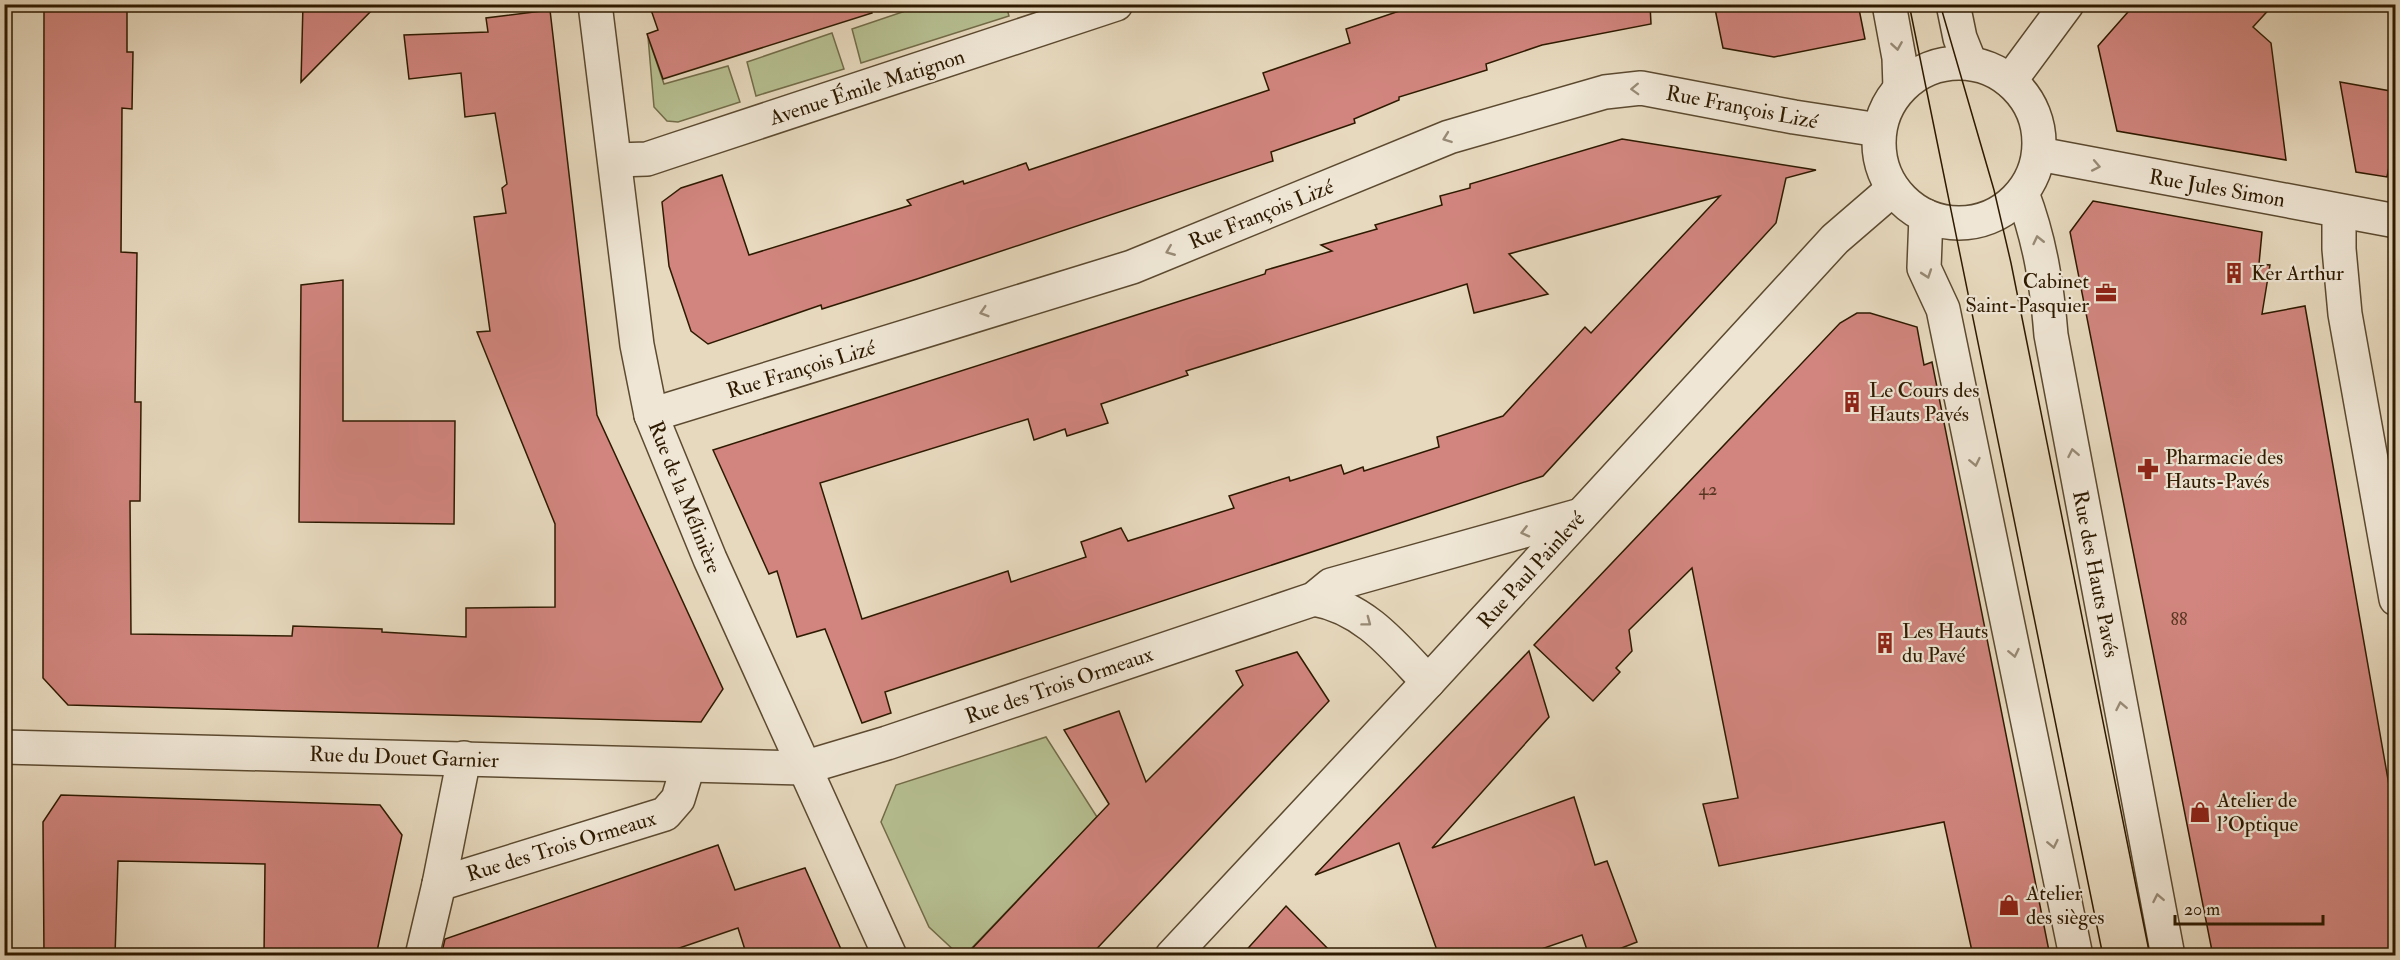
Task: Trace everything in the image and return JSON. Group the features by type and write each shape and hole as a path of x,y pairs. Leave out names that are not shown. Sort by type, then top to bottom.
{"street":[{"name":"Rue de la Mélinière","path":"595,4 637,345 651,415 681,495 890,956"},
{"name":"Avenue Émile Matignon","path":"616,160 647,159 671,152 1116,4"},
{"path":"1890,4 1899,58 1900,88"},
{"path":"1953,4 1960,38 1970,63"},
{"path":"2010,81 2067,4"},
{"path":"1970,63 1985,67 2010,81 2030,106 2036,121 2039,154 2033,174 2022,193 2008,207 1977,221 1954,223 1926,216 1908,204 1893,189 1880,160 1879,130 1887,107 1900,88 1914,76 1934,66 1970,63"},
{"name":"Rue François Lizé","path":"651,415 1132,267 1449,137 1605,92 1641,88 1802,119 1879,130"},
{"name":"Rue Jules Simon","path":"2039,154 2396,221"},
{"name":"Rue Paul Painlevé","path":"1172,956 1428,682 1835,239 1893,189"},
{"name":"Rue des Hauts Pavés","path":"2022,193 2035,225 2043,261 2053,347 2168,956"},
{"path":"2339,211 2339,249 2345,314 2396,599"},
{"path":"1926,216 1924,268 1943,309 2076,956"},
{"name":"Rue des Trois Ormeaux","path":"803,768 887,744 1314,598 1331,585 1581,515"},
{"path":"1314,598 1332,602 1369,622 1428,682"},
{"name":"Rue du Douet Garnier","path":"4,747 803,768"},
{"name":"Rue des Trois Ormeaux","path":"422,956 464,758"},
{"name":"Rue des Trois Ormeaux","path":"439,884 665,814 678,799 688,766"}],"green space":[{"path":"926,4 1006,5 1009,16 861,63 852,29"},
{"path":"832,33 844,69 756,96 747,62"},
{"path":"648,37 664,84 728,66 740,102 678,122 667,121 654,107"},
{"path":"1046,737 1097,817 965,955 959,955 929,927 881,822 896,785"}],"building":[{"path":"44,4 127,4 127,52 133,52 132,109 122,108 121,252 137,253 135,402 141,402 140,501 130,501 131,634 292,636 293,626 382,629 382,632 466,637 466,608 555,607 555,524 477,332 490,331 474,217 506,213 502,188 507,184 495,113 465,117 461,73 409,79 404,35 488,32 486,18 550,10 597,415 723,689 701,722 68,705 43,678"},
{"path":"303,4 378,4 301,82"},
{"path":"649,4 870,4 872,13 663,79 647,34 658,30"},
{"path":"1420,4 1650,4 1651,24 1542,45 1486,64 1487,70 1399,97 1399,100 1354,119 1355,123 1271,152 1273,161 917,279 822,309 821,305 708,344 691,331 669,266 662,202 681,188 722,175 749,255 911,205 907,200 963,181 964,184 1026,163 1029,170 1269,90 1263,73 1350,43 1346,29"},
{"path":"1714,4 1858,4 1865,39 1774,57 1723,48"},
{"path":"2135,4 2274,4 2253,27 2271,43 2286,160 2117,131 2098,46"},
{"path":"2340,82 2396,92 2396,132 2387,177 2356,172"},
{"path":"1622,139 1816,170 1786,178 1776,223 1543,476 885,692 891,713 862,723 825,629 797,637 777,571 769,574 713,450 1265,274 1266,270 1332,251 1321,245 1377,229 1375,225 1442,205 1440,196 1470,188 1470,184","holes":["1720,196 1591,333 1585,327 1503,416 1437,437 1439,447 1364,471 1363,467 1344,474 1341,465 1290,481 1289,477 1229,496 1234,508 1128,541 1121,528 1081,542 1086,557 1011,582 1008,571 862,619 820,483 1028,419 1034,440 1065,429 1067,436 1108,423 1101,404 1188,375 1186,371 1467,284 1474,313 1548,294 1509,254"]},
{"path":"2093,201 2262,232 2259,264 2270,265 2262,314 2305,306 2396,825 2396,956 2213,956 2070,232"},
{"path":"343,280 343,421 455,421 454,524 299,522 301,285"},
{"path":"1857,313 1870,313 1917,327 1924,365 1932,362 2050,956 1973,956 1944,822 1719,866 1703,804 1738,798 1692,568 1629,630 1632,651 1616,668 1620,672 1593,701 1534,645 1840,323"},
{"path":"1529,651 1549,717 1432,848 1574,797 1595,865 1607,861 1637,942 1601,956 1589,956 1582,935 1521,956 1439,956 1399,843 1315,875"},
{"path":"1297,652 1329,701 1090,956 965,956 1109,804 1064,730 1119,711 1146,782 1243,685 1236,671"},
{"path":"61,795 380,805 402,835 376,956 264,956 265,864 118,861 115,956 44,956 43,822"},
{"path":"718,845 735,890 805,868 844,956 747,956 738,928 656,956 441,956 445,939"},
{"path":"1286,906 1335,956 1241,956"}],"tram line":[{"path":"1909,4 2103,956"},
{"path":"1940,4 1994,190 2011,263 2150,956"}],"place":[{"name":"Ker Arthur","path":"2234,273"},
{"name":"Cabinet Saint-Pasquier","path":"2106,293"},
{"name":"Le Cours des Hauts Pavés","path":"1852,402"},
{"name":"Pharmacie des Hauts-Pavés","path":"2148,469"},
{"name":"Les Hauts du Pavé","path":"1885,643"},
{"name":"Atelier de l'Optique","path":"2200,812"},
{"name":"Atelier des sièges","path":"2009,905"}]}
